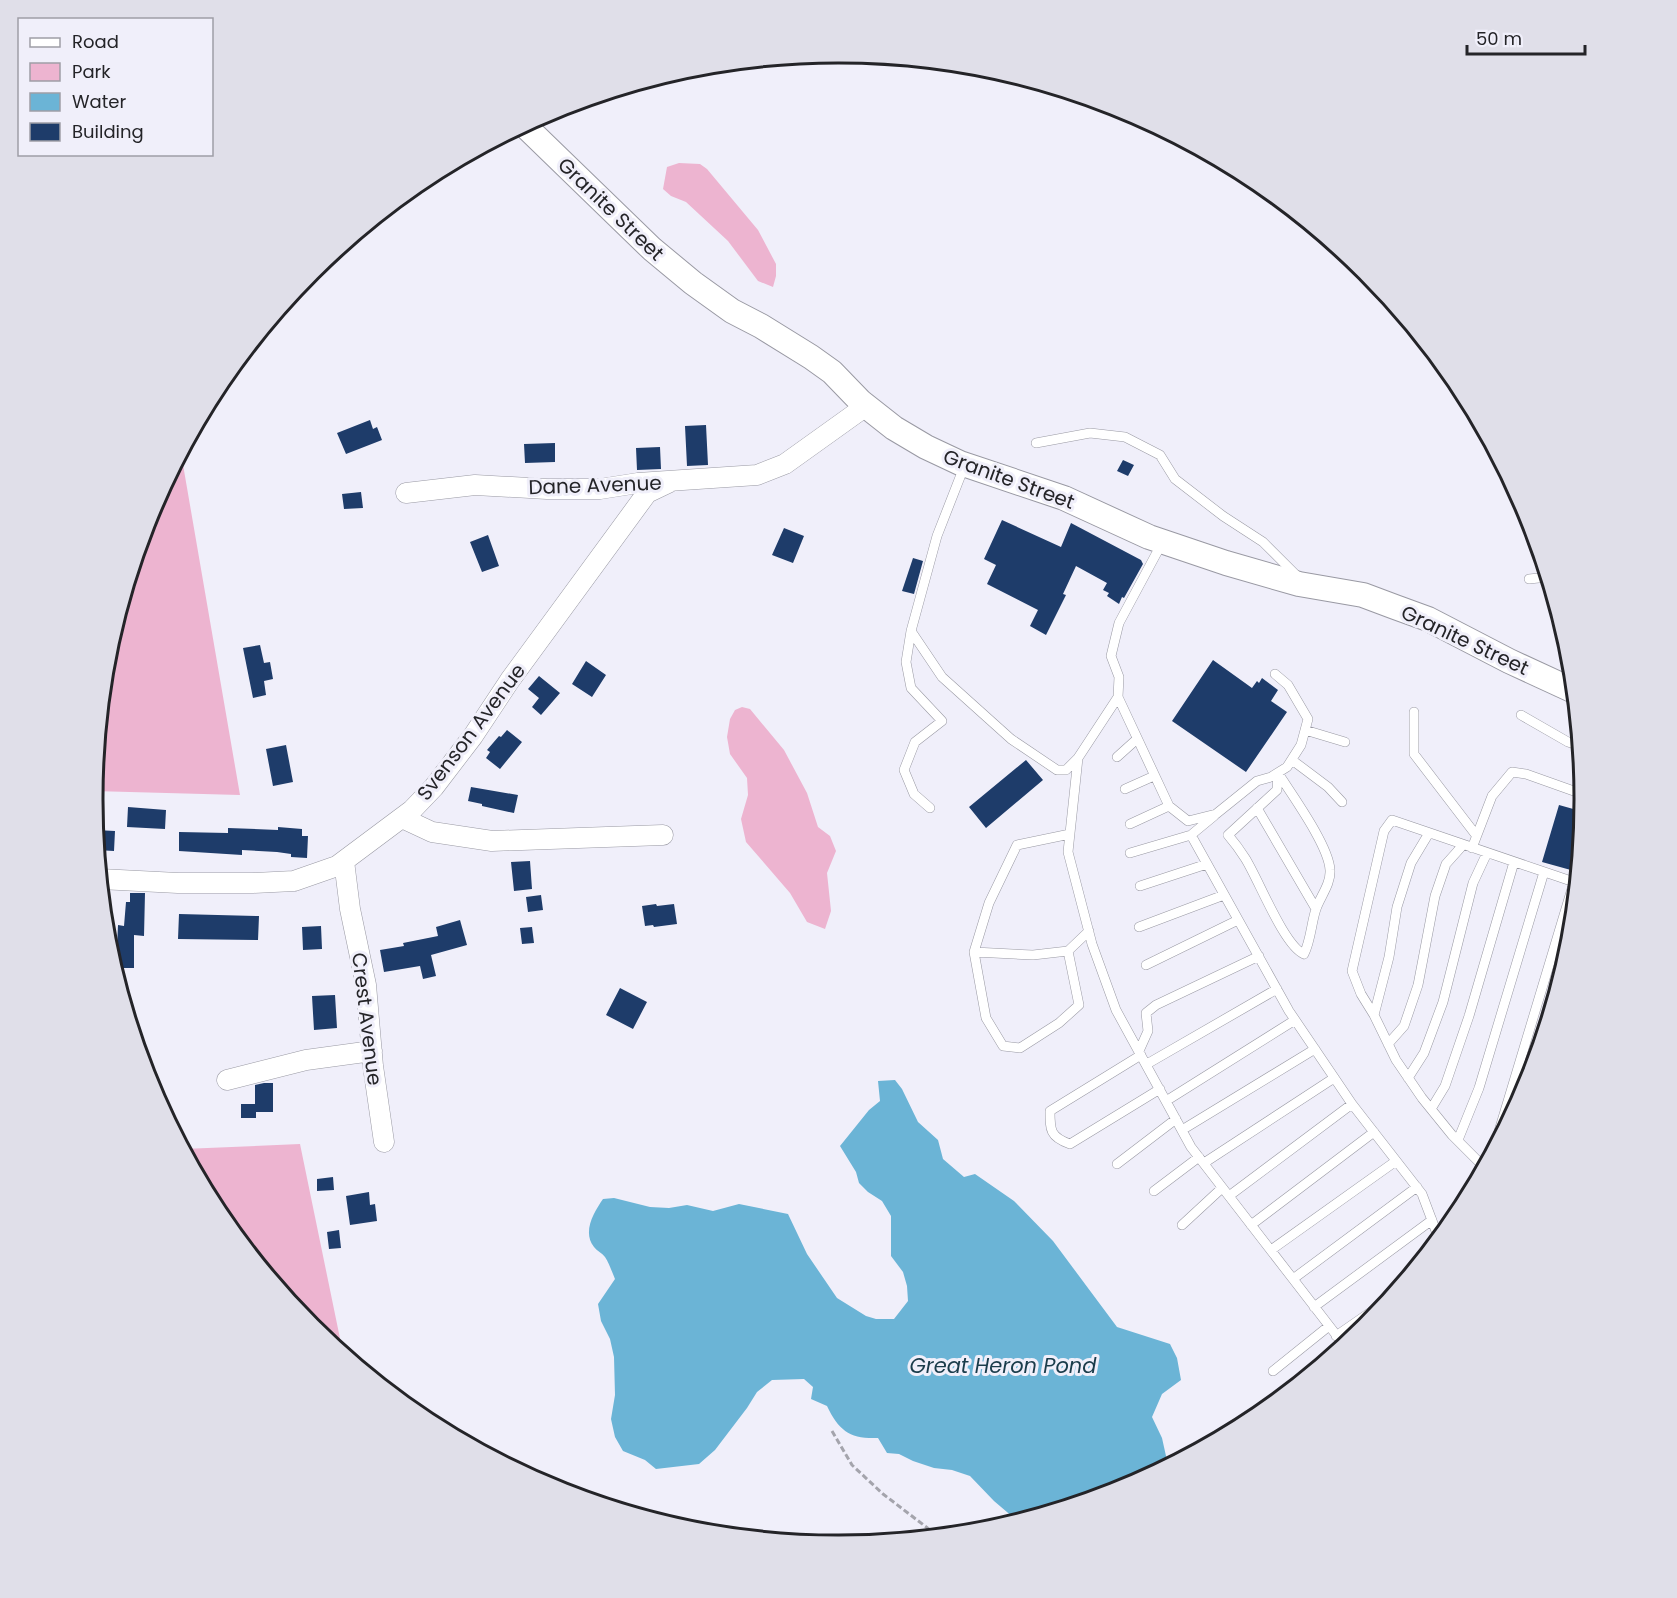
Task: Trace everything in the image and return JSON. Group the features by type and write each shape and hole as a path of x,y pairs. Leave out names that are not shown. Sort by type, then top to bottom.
{"street":[{"name":"Granite Street","path":"530,131 652,249 693,284 732,311 811,357 832,372 894,428 926,447 965,465 1064,498 1163,541 1226,563 1306,585 1363,595 1428,619 1565,687"},
{"name":"Dane Avenue","path":"406,493 475,486 600,489 638,483 757,475 782,465 867,406"},
{"name":"Svenson Avenue","path":"107,879 253,884 294,881 337,866 402,818 434,787 647,493 670,482"},
{"path":"402,818 432,832 492,841 663,835"},
{"name":"Crest Avenue","path":"344,861 350,909 366,985 384,1142"},
{"path":"227,1080 306,1060 372,1051"}],"lane":[{"path":"1036,443 1090,433 1125,437 1160,454 1175,479 1223,516 1263,542 1306,585"},
{"path":"930,808 914,794 904,770 915,742 942,721 911,688 906,662 911,631 937,536 965,465"},
{"path":"1163,541 1119,623 1111,656 1119,677 1118,698 1169,806 1188,821 1216,814"},
{"path":"1529,579 1540,578"},
{"path":"911,631 942,677 1011,739 1057,770 1066,771 1078,758 1118,698"},
{"path":"1130,853 1191,835 1257,781 1271,777 1287,767 1301,745 1308,719 1288,685 1275,674"},
{"path":"1414,712 1414,754 1476,835"},
{"path":"1521,715 1572,743"},
{"path":"1305,730 1344,742"},
{"path":"1117,757 1137,739"},
{"path":"1078,758 1068,852 1089,931 1116,1010 1201,1160 1338,1339"},
{"path":"1292,760 1328,787 1342,802"},
{"path":"1278,772 1320,840 1330,870 1326,887 1316,909 1304,954 1298,951 1286,934 1246,858 1228,835 1277,790 1278,772"},
{"path":"1388,1044 1404,1026 1418,985 1435,896 1446,864 1468,846 1476,835 1492,796 1512,772 1526,774 1574,791"},
{"path":"1125,789 1154,776"},
{"path":"1130,824 1169,806"},
{"path":"1257,808 1316,909"},
{"path":"1479,1162 1431,1109 1396,1060 1374,1014 1360,994 1352,971 1384,831 1392,820 1570,880"},
{"path":"1374,1014 1389,957 1397,907 1407,874 1429,833"},
{"path":"1068,951 1079,1005 1059,1023 1020,1048 1003,1046 986,1018 974,952 989,903 1017,845 1070,834"},
{"path":"1191,835 1295,1020 1352,1104 1422,1194 1435,1229"},
{"path":"1408,1078 1424,1053 1443,1002 1473,883 1487,853"},
{"path":"1431,1109 1446,1086 1514,862"},
{"path":"1140,886 1207,864"},
{"path":"1458,1140 1479,1088 1544,872"},
{"path":"1138,927 1224,895"},
{"path":"1506,1110 1564,917"},
{"path":"1146,965 1238,921"},
{"path":"974,952 1033,955 1068,951 1089,931"},
{"path":"1160,1089 1070,1143 1059,1140 1050,1129 1050,1111 1140,1053 1148,1031 1146,1013 1156,1005 1258,956"},
{"path":"1147,1064 1277,988"},
{"path":"1166,1101 1295,1020"},
{"path":"1182,1130 1315,1049"},
{"path":"1155,1191 1334,1078"},
{"path":"1182,1225 1352,1104"},
{"path":"1117,1164 1176,1119"},
{"path":"1251,1225 1374,1132"},
{"path":"1271,1250 1396,1161"},
{"path":"1293,1279 1416,1187"},
{"path":"1314,1307 1432,1220"},
{"path":"1336,1336 1355,1323"},
{"path":"1273,1371 1329,1326"}],"path":[{"path":"832,1431 852,1465 883,1494 929,1529"}],"green space":[{"path":"679,163 700,164 707,169 758,230 776,264 773,287 758,281 728,241 686,202 671,196 663,189 667,167"},
{"path":"183,464 240,795 102,791 109,703 128,609 159,517"},
{"path":"742,707 750,709 784,750 807,793 818,827 830,836 836,851 827,873 831,911 825,929 807,922 790,893 746,842 741,819 748,795 747,778 730,754 727,737 730,719 735,710"},
{"path":"300,1144 340,1340 285,1284 255,1247 227,1208 191,1149"}],"water":[{"name":"Great Heron Pond","path":"895,1080 902,1089 918,1122 938,1140 943,1159 964,1177 975,1174 1014,1201 1053,1241 1117,1327 1170,1344 1177,1358 1181,1380 1162,1394 1152,1417 1162,1438 1166,1458 1075,1496 1010,1514 970,1476 952,1470 934,1468 899,1454 887,1453 878,1438 860,1437 846,1432 836,1422 827,1406 811,1399 813,1387 804,1379 772,1380 757,1392 715,1450 699,1464 656,1469 645,1460 623,1451 615,1437 611,1419 615,1395 614,1357 610,1339 601,1321 598,1304 615,1279 606,1259 594,1247 589,1235 593,1216 603,1199 614,1198 650,1207 669,1208 687,1205 713,1211 739,1204 788,1214 807,1254 837,1298 866,1316 876,1319 894,1319 908,1301 903,1272 891,1256 891,1216 882,1201 859,1183 856,1172 840,1146 869,1110 880,1101 878,1081"}],"building":[{"path":"370,420 373,429 377,427 382,440 346,454 337,433"},
{"path":"706,425 708,465 687,466 685,426"},
{"path":"555,443 555,462 525,463 524,444"},
{"path":"660,447 661,469 637,470 636,448"},
{"path":"1123,460 1134,465 1128,476 1117,471"},
{"path":"361,492 363,508 344,509 342,494"},
{"path":"1002,520 1061,547 1071,523 1141,560 1143,564 1119,604 1107,596 1109,593 1103,590 1107,583 1076,566 1063,594 1066,595 1046,635 1030,626 1038,610 987,584 996,565 984,559"},
{"path":"784,528 804,536 793,563 772,555"},
{"path":"488,535 499,566 482,572 470,542"},
{"path":"913,558 923,561 914,594 902,591"},
{"path":"260,645 264,663 270,662 273,679 264,681 266,695 253,698 243,648"},
{"path":"1213,660 1252,688 1262,678 1278,690 1271,701 1287,712 1246,772 1172,721"},
{"path":"586,661 606,675 592,697 572,684"},
{"path":"539,676 560,693 541,715 532,707 539,698 528,689"},
{"path":"507,730 522,742 500,769 486,758 490,752 487,750"},
{"path":"286,745 293,782 273,786 266,749"},
{"path":"1026,760 1043,780 986,828 969,807"},
{"path":"471,787 518,795 514,813 468,801"},
{"path":"1559,805 1574,809 1571,870 1542,862"},
{"path":"128,807 166,810 165,829 127,827"},
{"path":"278,827 302,829 302,836 308,836 307,858 291,857 291,854 277,852 242,850 242,855 179,851 179,832 228,833 228,828 278,830"},
{"path":"103,830 115,831 114,851 104,850"},
{"path":"530,861 532,889 514,891 511,862"},
{"path":"130,893 145,893 144,936 134,935 134,968 123,968 117,944 118,925 124,926 126,902 130,902"},
{"path":"541,895 543,910 528,912 526,897"},
{"path":"656,904 657,906 674,904 677,924 645,926 642,906"},
{"path":"179,914 259,916 258,940 178,939"},
{"path":"460,920 467,945 431,955 436,976 423,979 420,966 384,972 380,950 438,936 436,927"},
{"path":"321,926 322,949 303,950 302,927"},
{"path":"532,927 534,943 522,944 520,928"},
{"path":"620,988 647,1002 633,1029 606,1015"},
{"path":"335,995 337,1028 314,1030 312,996"},
{"path":"273,1083 273,1112 256,1112 256,1118 241,1118 241,1104 255,1104 255,1085"},
{"path":"333,1177 334,1190 317,1191 317,1179"},
{"path":"369,1192 370,1205 375,1204 377,1221 350,1225 346,1196"},
{"path":"339,1230 341,1248 329,1249 327,1232"}]}
